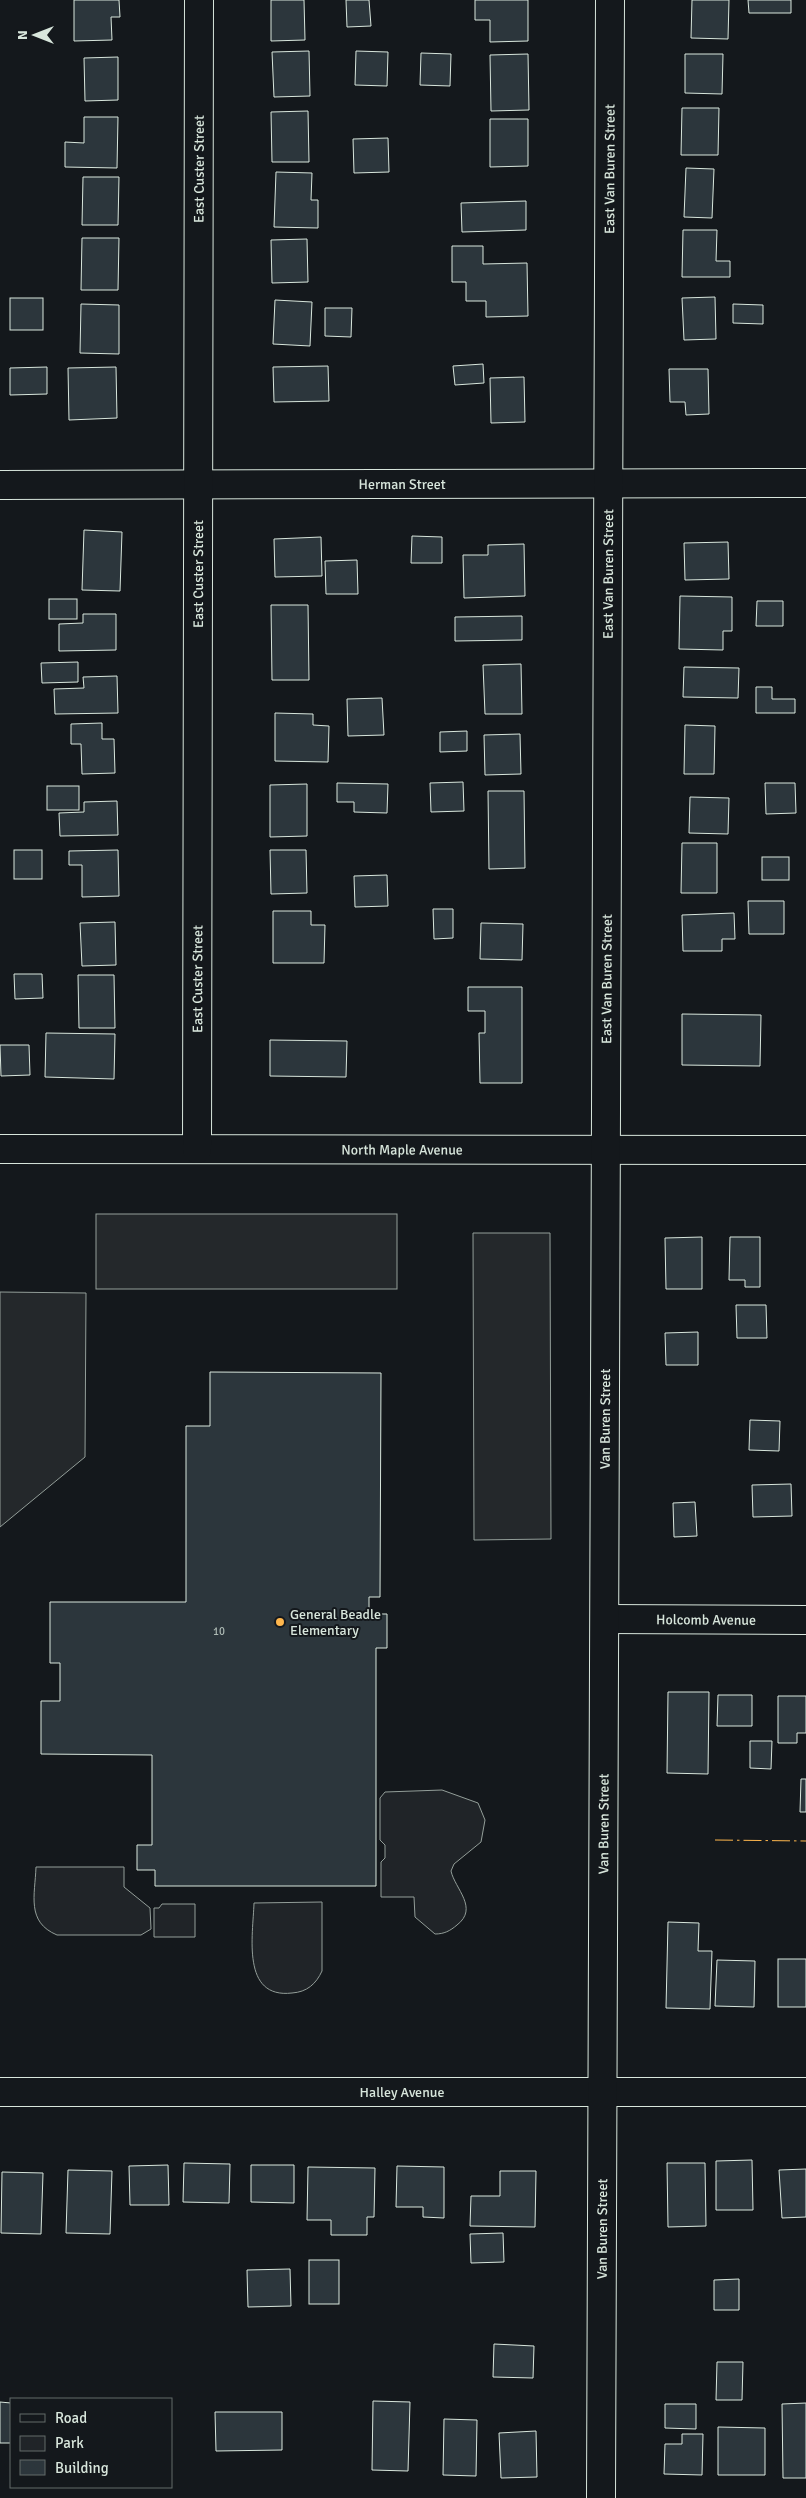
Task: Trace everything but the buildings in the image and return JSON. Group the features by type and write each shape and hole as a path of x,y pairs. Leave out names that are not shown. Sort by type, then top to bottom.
{"street":[{"name":"East Custer Street","path":"197,1149 199,0"},
{"name":"East Van Buren Street","path":"606,1149 610,0"},
{"name":"Herman Street","path":"0,485 806,484"},
{"name":"North Maple Avenue","path":"0,1149 806,1150"},
{"name":"Van Buren Street","path":"601,2498 606,1619 606,1149"},
{"name":"Holcomb Avenue","path":"606,1619 806,1620"},
{"name":"Halley Avenue","path":"0,2092 806,2092"}],"green space":[{"path":"442,1790 478,1803 485,1820 481,1842 454,1864 451,1871 466,1905 463,1919 449,1930 435,1934 415,1917 414,1897 381,1897 381,1862 385,1858 385,1845 380,1840 380,1798 385,1792"},
{"path":"36,1867 124,1867 124,1887 150,1908 151,1929 141,1935 57,1935 47,1929 36,1915 34,1897"},
{"path":"322,1902 322,1971 317,1980 307,1989 292,1993 276,1992 264,1986 257,1976 252,1947 254,1903"},
{"path":"162,1904 195,1904 195,1937 154,1937 154,1908 159,1908"}],"shaded area":[{"path":"96,1214 397,1214 397,1289 96,1289"},
{"path":"473,1233 550,1233 551,1539 474,1540"},
{"path":"0,1292 86,1293 85,1457 0,1527"}],"power":[{"path":"715,1840 806,1841"}],"place":[{"name":"General Beadle Elementary","path":"280,1622"}]}
